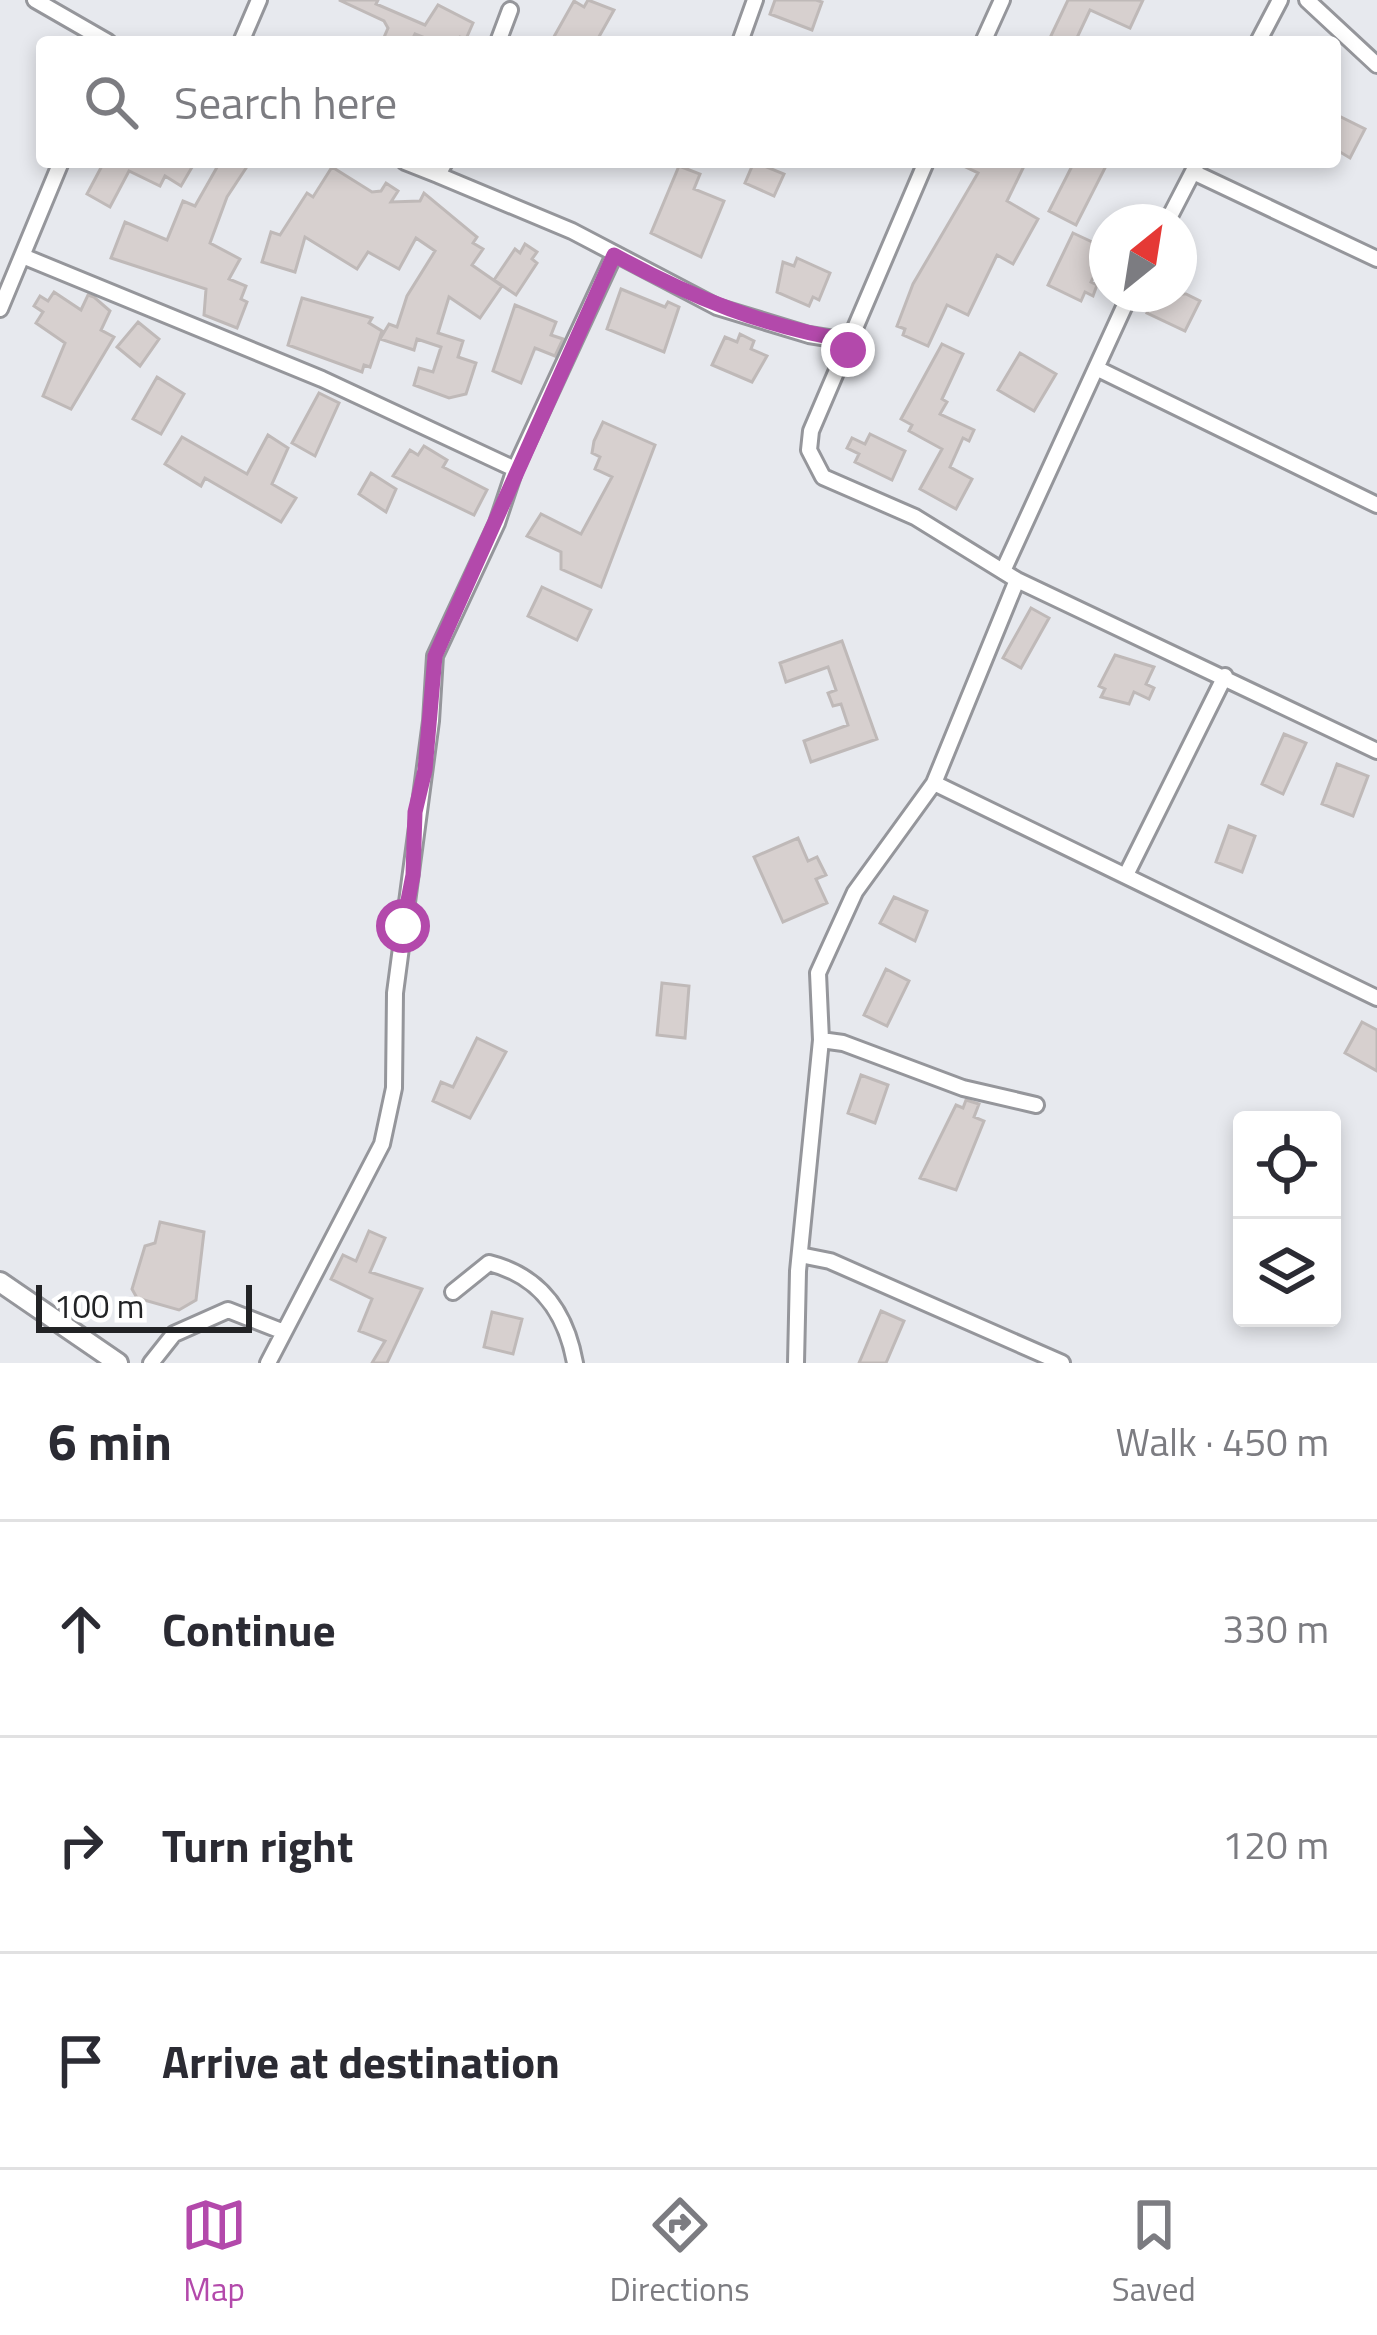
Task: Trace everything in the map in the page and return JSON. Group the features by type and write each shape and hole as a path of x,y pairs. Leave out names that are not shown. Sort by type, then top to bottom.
{"street":[{"path":"35,0 98,36"},
{"path":"244,36 259,0"},
{"path":"742,36 755,0"},
{"path":"986,36 1002,0"},
{"path":"1261,36 1280,0"},
{"path":"1306,0 1377,65"},
{"path":"500,36 511,10"},
{"path":"0,309 60,168"},
{"path":"442,168 717,307 809,335 853,341"},
{"path":"924,168 811,431 809,450 823,477 915,517 1017,580 1377,751"},
{"path":"1177,204 1195,168"},
{"path":"1197,168 1377,259"},
{"path":"268,1363 382,1144 394,1088 395,993 431,721 430,676 514,469 614,255"},
{"path":"25,256 322,379 514,469"},
{"path":"1003,571 1122,312"},
{"path":"1096,368 1377,505"},
{"path":"796,1363 800,1256 821,1040 818,973 833,930 934,783 1017,580"},
{"path":"1126,875 1225,676"},
{"path":"934,783 1377,998"},
{"path":"821,1040 843,1043 941,1081 1036,1106"},
{"path":"800,1256 844,1267 1062,1363"},
{"path":"452,1292 489,1263 511,1268 559,1309 574,1363"},
{"path":"0,1282 118,1363"},
{"path":"152,1363 174,1334 203,1316 228,1310 284,1332"}],"building":[{"path":"339,0 378,0 376,4 425,25 438,5 473,23 467,36 385,36 388,28 384,21"},
{"path":"588,0 614,10 599,36 554,36 574,1 584,7"},
{"path":"775,0 822,2 812,30 770,14"},
{"path":"1068,0 1143,0 1130,28 1090,10 1078,36 1051,36"},
{"path":"1341,117 1365,129 1350,158 1341,153"},
{"path":"101,168 192,168 181,186 165,176 160,186 129,171 110,207 87,194"},
{"path":"217,168 246,168 227,197 210,243 240,259 229,279 246,286 241,299 247,302 237,328 204,315 206,289 111,258 125,222 167,240 183,201 195,206"},
{"path":"334,168 372,192 381,191 386,183 398,191 391,202 420,201 424,193 477,237 473,243 483,249 472,265 502,286 480,318 449,297 438,333 463,341 458,357 476,363 466,394 449,398 414,385 419,368 433,372 441,347 417,339 414,350 380,339 389,324 397,327 407,296 435,251 416,238 399,269 368,252 357,269 305,237 295,272 262,262 271,232 280,235 307,193 313,197"},
{"path":"678,168 700,174 694,189 724,201 701,257 651,233"},
{"path":"751,168 784,174 774,196 745,183"},
{"path":"968,168 1023,168 1007,201 1038,219 1013,264 997,255 968,315 947,305 928,346 903,335 905,329 897,326 913,284 978,173"},
{"path":"1071,168 1105,168 1076,225 1049,211"},
{"path":"1073,233 1089,241 1089,294 1085,292 1081,301 1048,285"},
{"path":"525,244 537,252 532,259 537,263 516,295 494,280 515,249 520,253"},
{"path":"797,258 830,273 819,300 813,297 809,306 777,292 783,262 794,266"},
{"path":"621,289 665,307 668,302 679,307 664,352 607,329"},
{"path":"54,292 81,310 88,295 94,297 110,311 101,330 114,337 71,409 43,396 65,343 36,323 43,312 34,306 40,296 48,301"},
{"path":"302,298 372,318 369,323 382,331 370,367 364,365 362,372 288,345"},
{"path":"515,305 556,322 551,335 563,339 555,356 535,348 521,383 493,371"},
{"path":"1148,312 1194,312 1185,331"},
{"path":"138,322 159,339 140,366 117,347"},
{"path":"740,334 754,341 751,349 767,356 752,382 712,365 725,337 737,342"},
{"path":"942,344 963,354 940,414 974,430 969,441 963,438 950,467 972,479 956,509 920,489 942,449 909,431 912,425 901,419"},
{"path":"1020,353 1056,374 1034,411 998,390"},
{"path":"157,377 184,394 161,434 133,419"},
{"path":"319,393 339,403 315,456 292,443"},
{"path":"603,422 655,445 601,587 561,569 561,552 527,536 541,514 581,534 612,477 595,469 600,457 592,453"},
{"path":"870,434 905,451 892,480 855,462 859,454 847,448 852,438 865,444"},
{"path":"268,435 288,448 272,484 296,498 281,522 205,478 201,486 165,464 182,437 247,474"},
{"path":"424,446 447,460 443,467 487,490 474,515 393,476 410,450 418,455"},
{"path":"371,473 396,489 386,512 359,494"},
{"path":"542,587 591,610 577,640 528,616"},
{"path":"1031,608 1049,618 1021,668 1003,658"},
{"path":"842,641 877,739 811,762 804,741 848,725 841,704 833,706 828,693 836,690 828,667 786,682 780,663"},
{"path":"1115,655 1154,667 1146,684 1154,688 1149,699 1134,692 1129,704 1101,697 1105,689 1099,686"},
{"path":"1284,734 1306,743 1283,794 1262,784"},
{"path":"1337,764 1368,776 1353,816 1322,804"},
{"path":"1229,826 1255,836 1242,872 1216,862"},
{"path":"798,838 808,861 817,857 826,875 816,879 827,903 783,922 754,857"},
{"path":"894,897 927,911 915,941 880,923"},
{"path":"886,969 909,981 887,1026 864,1015"},
{"path":"662,983 689,986 685,1038 657,1035"},
{"path":"1362,1022 1377,1030 1377,1071 1345,1053"},
{"path":"477,1038 506,1052 470,1118 433,1101 441,1082 453,1087"},
{"path":"861,1075 888,1085 875,1123 848,1113"},
{"path":"966,1100 979,1104 974,1117 984,1121 956,1190 920,1178 956,1105 963,1108"},
{"path":"160,1222 204,1232 196,1300 179,1310 137,1298 132,1289 145,1246 155,1243"},
{"path":"369,1231 385,1238 370,1272 422,1289 387,1363 372,1363 385,1341 359,1331 372,1299 331,1279 343,1255 356,1261"},
{"path":"881,1311 904,1321 886,1363 859,1363"},
{"path":"492,1312 522,1319 513,1354 484,1347"}],"route":[{"path":"403,926 413,875 415,812 425,770 435,656 497,523 514,469 525,454 614,255 717,307 809,335 853,341 848,350"}]}
